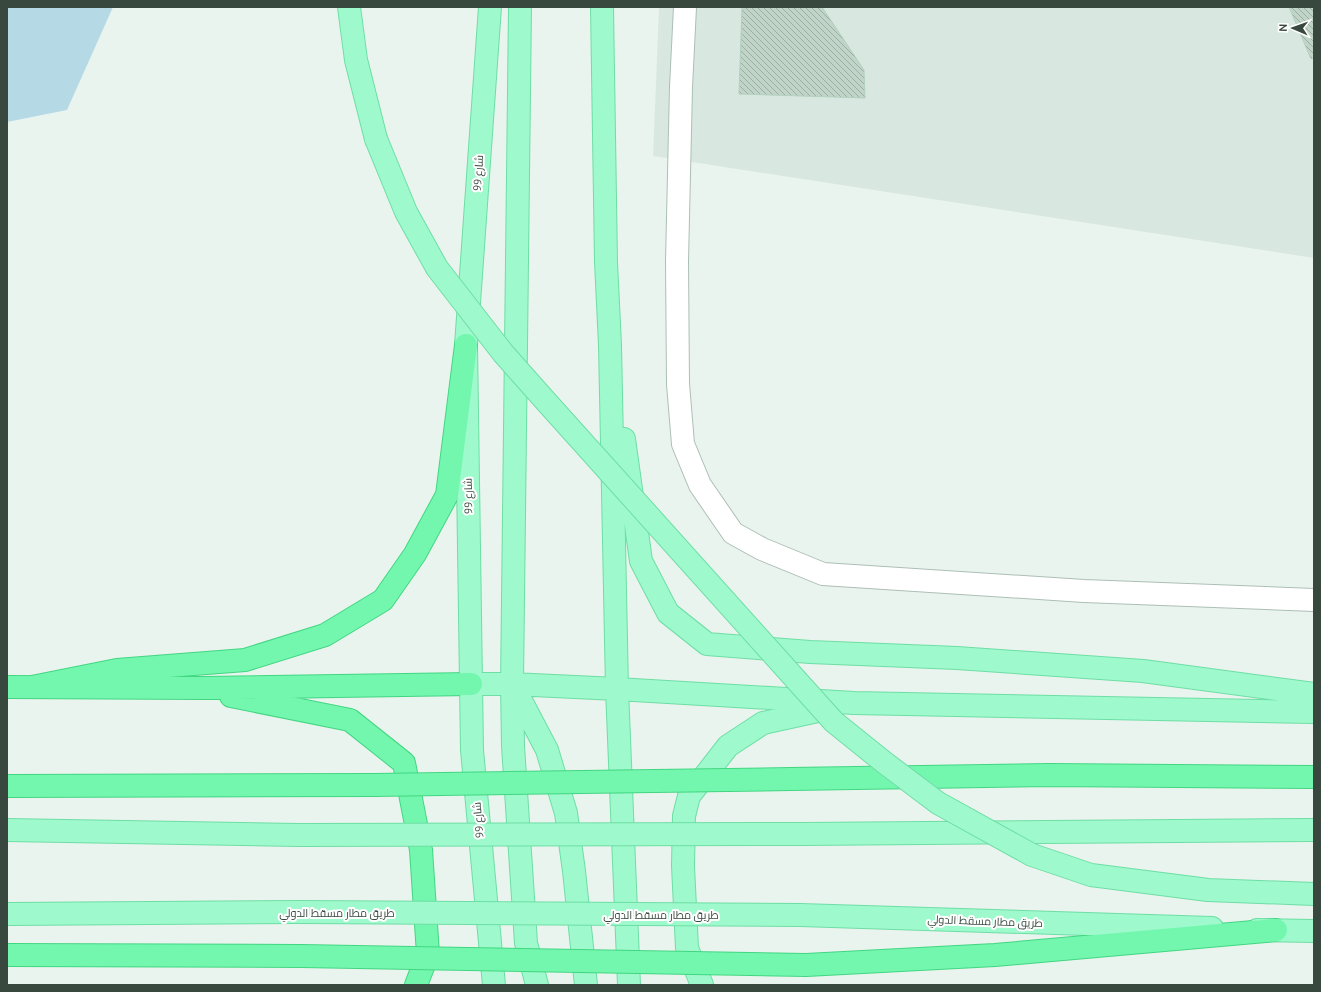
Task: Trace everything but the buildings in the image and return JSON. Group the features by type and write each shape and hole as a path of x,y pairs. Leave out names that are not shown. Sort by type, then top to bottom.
{"highway":[{"path":"32,687 117,670 245,660 324,635 383,600 415,554 447,495 466,346"},
{"path":"7,687 204,688 471,684"},
{"path":"204,688 244,699 350,720 404,763 421,850 428,954 416,985"},
{"path":"11,786 374,785 1049,775 1314,776"},
{"path":"7,955 302,956 806,965 995,954 1276,930"}],"main road":[{"path":"349,7 356,60 376,138 406,212 437,268 503,353 542,398 834,722 938,803 1032,855 1091,875 1208,890 1314,894"},
{"name":"99 شارع","path":"490,7 466,346 472,750 494,985"},
{"path":"520,7 512,684 513,746 526,943 537,985"},
{"path":"602,7 606,254 610,345 617,689 629,985"},
{"path":"610,345 641,561 668,613 707,644 810,652 957,658 1142,671 1314,694"},
{"path":"471,684 512,684 617,689 854,703 1314,712"},
{"path":"512,684 547,750 566,813 574,871 586,985"},
{"path":"702,985 687,948 683,866 684,816 689,796 728,746 763,723 854,703"},
{"path":"7,830 299,835 802,834 1314,830"},
{"name":"طريق مطار مسقط الدولي","path":"7,914 300,912 800,916 1314,931"}],"street":[{"path":"685,7 681,87 677,261 678,384 683,444 700,485 733,533 762,549 823,574 1084,591 1314,600"}],"shaded area":[{"path":"7,7 113,7 67,110 7,122"},
{"path":"659,7 1314,7 1314,258 653,156"}]}
